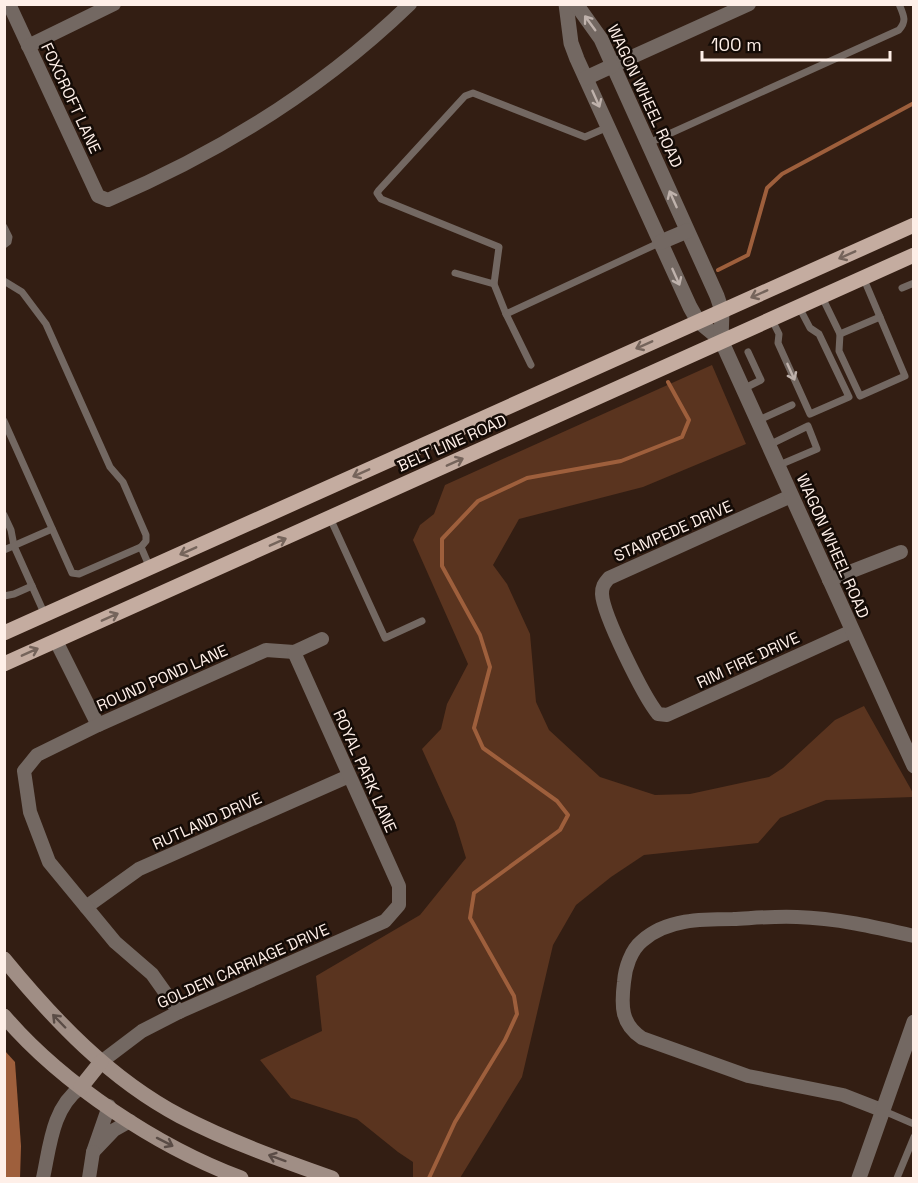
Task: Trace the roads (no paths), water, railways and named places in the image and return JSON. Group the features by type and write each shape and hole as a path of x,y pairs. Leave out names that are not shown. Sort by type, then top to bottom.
{"main road":[{"name":"BELT LINE ROAD","path":"4,633 914,225"},
{"path":"897,232 911,256"},
{"name":"BELT LINE ROAD","path":"4,664 911,256"},
{"path":"318,493 330,518"},
{"path":"213,540 224,566"},
{"path":"45,615 56,641"},
{"path":"4,959 37,999 101,1062 144,1093 179,1116 258,1151 332,1179"},
{"path":"4,1016 33,1048 81,1087 130,1121 156,1138 241,1179"},
{"path":"81,1087 101,1062"}],"street":[{"name":"FOXCROFT LANE","path":"9,4 98,195 108,200 148,183 215,148 292,100 344,62 410,4"},
{"path":"28,46 114,4"},
{"name":"WAGON WHEEL ROAD","path":"566,4 571,43 660,242 698,321 721,340 914,766"},
{"name":"WAGON WHEEL ROAD","path":"576,4 601,39 722,311 721,340"},
{"path":"586,78 749,4"},
{"path":"660,242 687,231"},
{"name":"STAMPEDE DRIVE","path":"658,714 648,703 606,611 603,603 603,585 609,578 622,571 790,496"},
{"path":"829,580 901,552"},
{"name":"RIM FIRE DRIVE","path":"658,714 667,716 852,631"},
{"name":"ROUND POND LANE","path":"86,907 49,862 30,812 24,771 37,755 98,725 266,650 294,652 322,639"},
{"path":"56,641 98,725"},
{"name":"ROYAL PARK LANE","path":"294,652 399,886 399,905"},
{"name":"RUTLAND DRIVE","path":"86,907 139,869 349,776"},
{"name":"GOLDEN CARRIAGE DRIVE","path":"101,1062 142,1031 178,1012 385,921 399,905"},
{"path":"86,907 115,942 152,974 178,1012"},
{"path":"884,1111 843,1095 748,1076 642,1038 632,1031 624,1019 624,980 633,952 640,942 650,934 668,926 692,921 799,917 874,926 914,936"},
{"path":"859,1179 914,1022"},
{"path":"43,1179 57,1116 71,1095 81,1087"},
{"path":"88,1179 93,1152 109,1106"},
{"path":"93,1152 114,1130 130,1121"}],"lane":[{"path":"648,143 899,30 905,18 899,4"},
{"path":"531,365 494,284 499,247 381,199 377,193 465,96 473,93 585,137 608,127"},
{"path":"4,227 9,237 8,242 4,245"},
{"path":"506,314 660,242"},
{"path":"455,273 494,284"},
{"path":"822,295 840,334 839,351 860,396 905,376 863,277"},
{"path":"4,281 22,292 46,324 105,457 123,482 146,535 146,541 141,547 79,574 72,573 4,421"},
{"path":"902,288 914,283"},
{"path":"798,306 810,328 819,334 849,397 810,414"},
{"path":"840,334 880,316"},
{"path":"771,318 779,334 778,343 810,414 808,426 817,448 777,466"},
{"path":"743,388 761,380 748,352"},
{"path":"757,421 792,405"},
{"path":"768,445 808,426"},
{"path":"4,515 11,530 14,546 45,615"},
{"path":"330,518 385,638 422,621"},
{"path":"4,550 52,529"},
{"path":"141,547 150,568"},
{"path":"4,596 32,586"},
{"path":"884,1111 914,1124"},
{"path":"897,1179 914,1137"}],"waterway":[{"path":"718,270 748,255 767,188 782,174 914,103"},
{"path":"429,1178 455,1122 505,1040 517,1014 514,996 470,918 474,893 560,830 568,815 557,801 483,748 474,728 490,667 480,635 442,566 442,539 478,501 527,478 621,461 682,437 689,420 668,382"}]}
